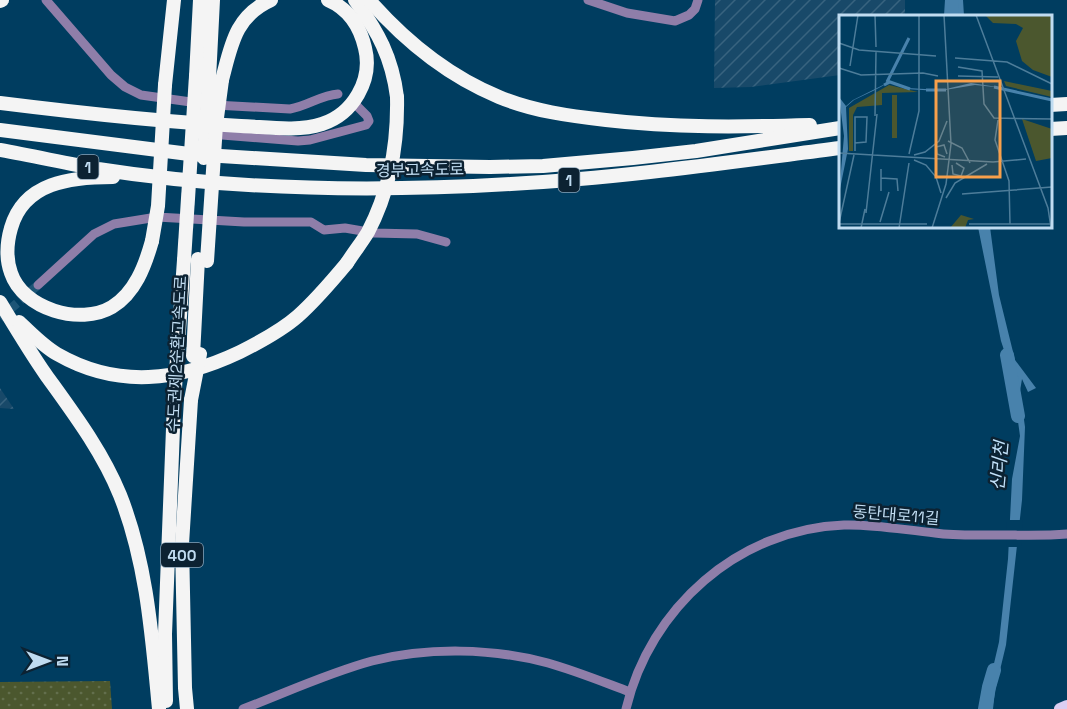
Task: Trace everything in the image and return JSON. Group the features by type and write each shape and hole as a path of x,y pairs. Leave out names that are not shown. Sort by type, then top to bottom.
{"highway":[{"path":"174,0 165,85 158,206 152,242 142,271 130,290 112,307 89,314 64,314 38,304 23,291 11,274 7,253 14,217 24,202 38,190 54,183 92,178 178,177"},
{"name":"수도권제2순환고속도로","path":"200,0 209,78"},
{"name":"수도권제2순환고속도로","path":"187,709 182,544 190,400 196,355 197,260 213,0"},
{"path":"197,260 216,125 209,78 241,24 252,10 271,0"},
{"path":"0,103 103,116 226,125 291,128 321,124 341,115 359,94 366,77 367,55 362,34 346,11 328,0"},
{"path":"0,301 14,319 54,353 72,362 123,376 144,378 179,375 212,366 259,343 297,317 326,289 368,231 383,196 394,154 397,135 397,97 390,60 371,22 355,0"},
{"path":"369,0 405,37 447,70 499,97 527,106 585,118 681,127 839,126"},
{"path":"1052,105 1067,104"},
{"name":"경부고속도로","path":"0,130 189,154 366,165 490,167 543,166 696,151 839,126"},
{"path":"1052,129 1067,128"},
{"name":"경부고속도로","path":"0,150 99,169 178,177 295,186 420,187 510,184 702,167 839,148"},
{"name":"수도권제2순환고속도로","path":"166,709 165,634 177,358 197,260"},
{"path":"0,301 44,373 87,432 120,495 140,558 159,709"}],"main road":[{"path":"1060,709 1067,706"}],"street":[{"path":"46,0 111,75 124,87 141,95 225,106 290,109 302,107 328,94 338,93"},
{"path":"588,0 627,13 675,21 689,15 695,9 698,0"},
{"path":"222,135 310,140 366,125 369,121 367,116 355,104"},
{"path":"38,285 103,228 157,217 244,222 311,222 324,230 345,228 417,234 446,242"},
{"name":"동탄대로11길","path":"626,709 630,692 651,644 677,607 714,572 755,548 806,530 841,525 869,525 938,534 1063,535"},
{"path":"243,709 372,662 437,652 496,653 532,660 630,692"}],"shaded area":[{"path":"715,0 905,0 905,15 839,15 839,75 751,87 714,88"},
{"path":"952,0 963,0 964,15 951,15"},
{"path":"978,228 990,228 999,295 1015,360 1036,388 1028,392 1022,379 1020,391 1025,427 1022,500 1006,645 993,709 987,709 988,689 999,642 1008,559 1012,479 1020,436 1011,371 1001,341"},
{"path":"0,388 14,409 0,408"}],"green space":[{"path":"110,681 112,709 0,709 0,682"}],"pier":[{"path":"1007,520 1023,520 1021,547 1006,547"}],"waterway":[{"name":"신리천","path":"951,15 952,0"},
{"name":"신리천","path":"1007,355 1018,416"},
{"name":"신리천","path":"985,709 994,670"}],"tunnel":[{"path":"0,318 38,285"}]}
